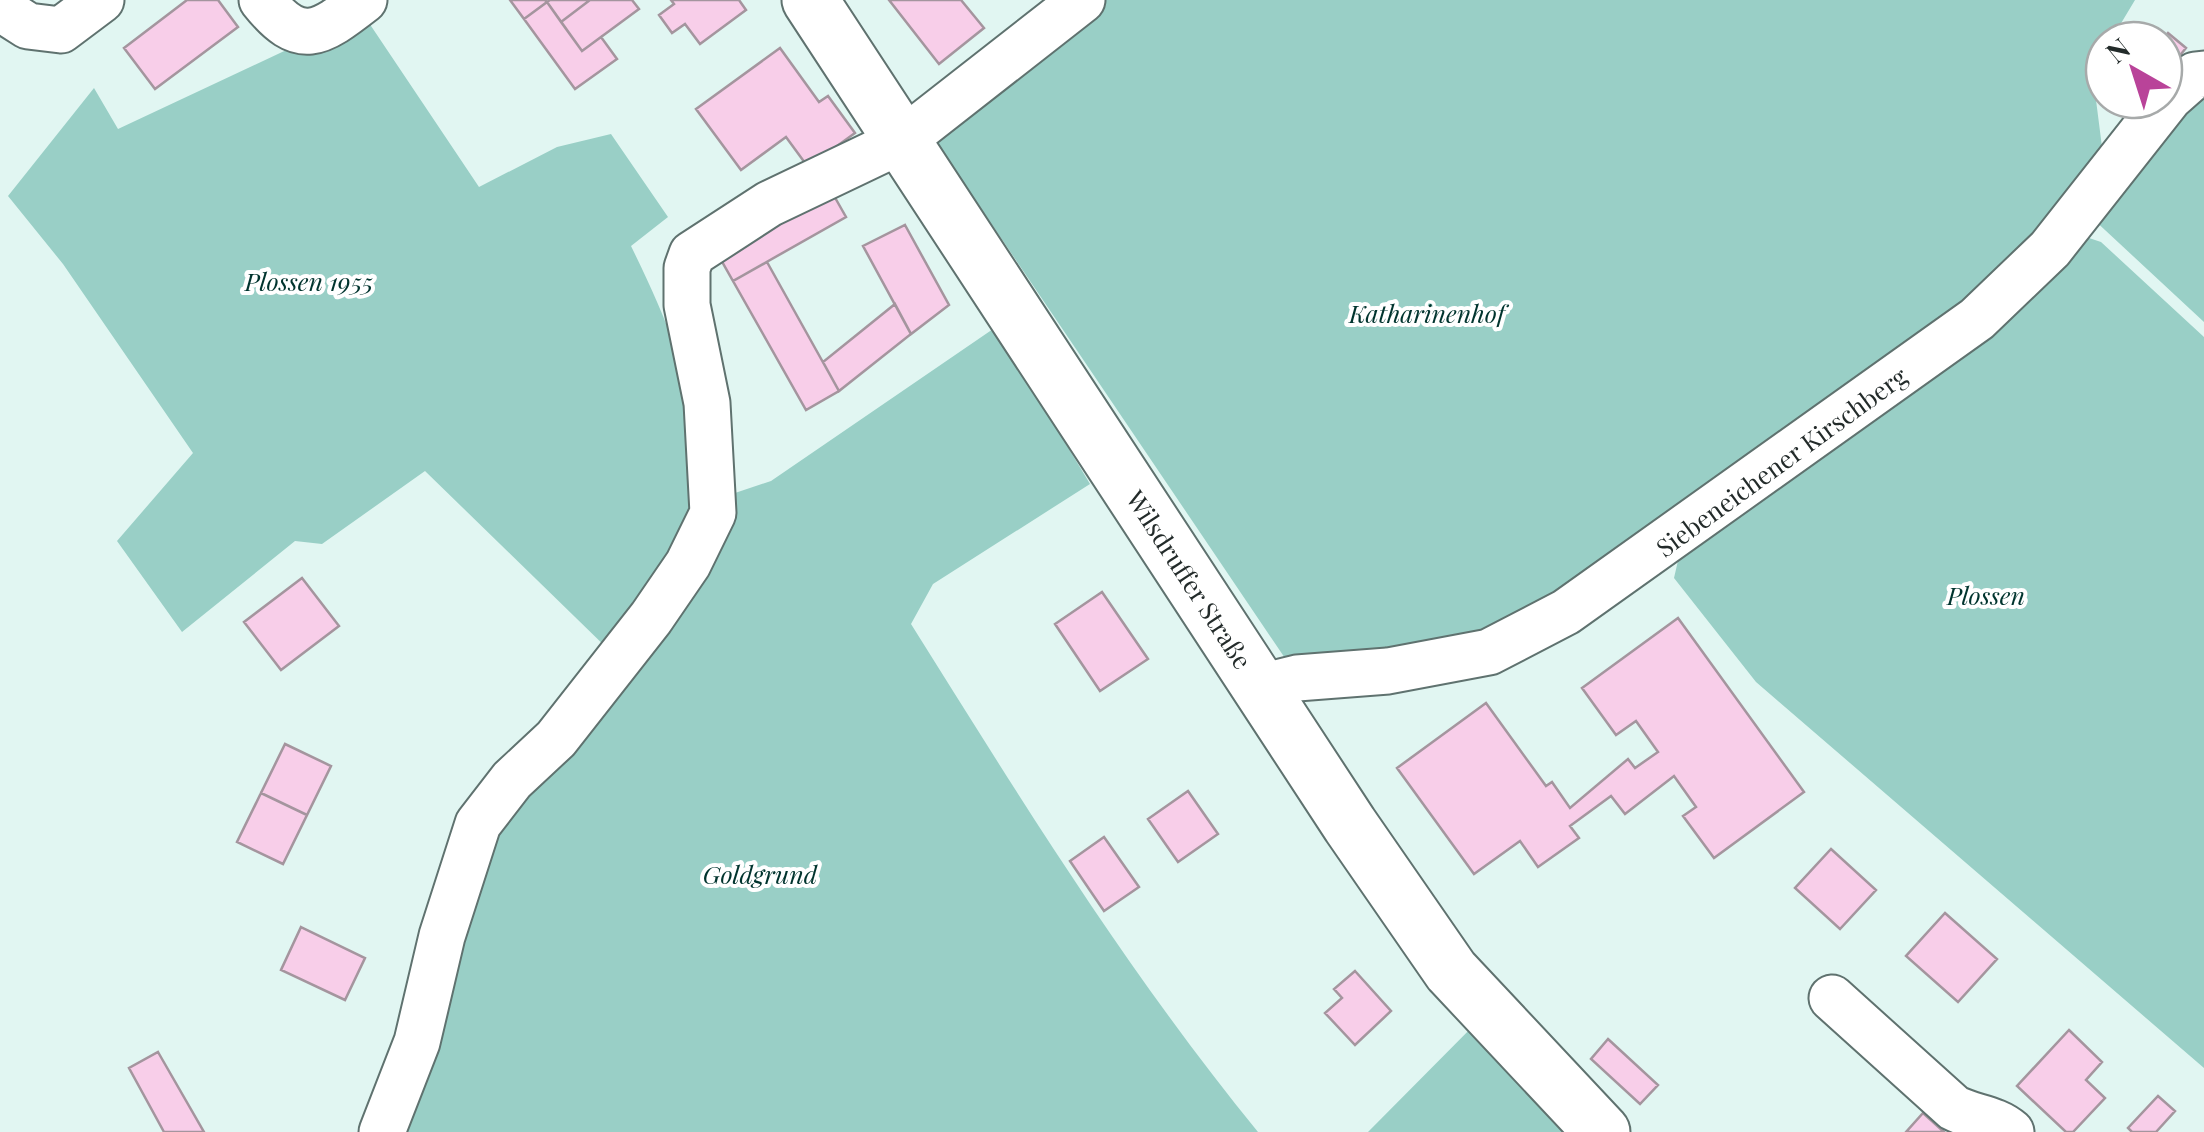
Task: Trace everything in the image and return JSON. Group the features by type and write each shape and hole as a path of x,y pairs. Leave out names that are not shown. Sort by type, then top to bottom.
{"main road":[{"name":"Wilsdruffer Straße","path":"810,0 1451,971 1602,1132"}],"street":[{"path":"0,8 28,26 61,30 102,0"},
{"path":"262,0 284,28 304,32 325,26 364,0"},
{"path":"382,1132 417,1042 442,936 478,824 512,780 556,739 652,618 688,564 714,513 707,403 687,305 687,268 692,254 769,204 902,140 1082,0"},
{"name":"Siebeneichener Kirschberg","path":"1261,687 1297,678 1388,671 1489,652 1566,612 1977,319 2050,249 2169,98 2195,75 2204,74"},
{"path":"1832,998 1954,1108 2005,1127"}],"green space":[{"name":"Katharinenhof","path":"1105,0 2135,0 2123,20 2084,20 2084,120 2099,120 2102,147 2043,236 1973,305 1569,595 1483,638 1291,667 930,133"},
{"name":"Plossen 1955","path":"363,14 479,187 557,147 611,134 668,217 631,246 678,357 696,434 697,474 692,512 679,551 657,591 613,654 425,471 322,544 295,541 182,632 117,541 193,453 63,264 8,196 94,88 118,129"},
{"path":"2204,85 2204,322 2091,217 2174,120 2184,120 2184,108"},
{"name":"Plossen","path":"2077,234 2101,242 2204,337 2204,1068 1756,682 1674,578 1680,552"},
{"name":"Goldgrund","path":"996,327 1090,484 933,584 911,624 1120,947 1258,1132 396,1132 499,817 691,585 735,493 771,481"},
{"path":"1488,1011 1577,1132 1368,1132"}],"building":[{"path":"187,0 218,0 238,27 155,89 124,48"},
{"path":"510,0 545,0 547,2 524,19"},
{"path":"590,0 561,22 547,2"},
{"path":"590,0 632,0 639,9 582,51 561,22"},
{"path":"671,0 739,0 746,10 700,44 685,24 672,33 659,15 674,4"},
{"path":"889,0 961,0 984,28 939,64"},
{"path":"547,2 582,51 601,37 617,59 575,89 524,19"},
{"path":"780,48 819,102 828,96 855,133 808,167 786,137 741,170 696,109"},
{"path":"829,187 846,217 733,281 716,251"},
{"path":"905,225 949,305 911,334 863,246"},
{"path":"767,262 839,391 806,410 733,281"},
{"path":"895,304 911,334 839,391 823,362"},
{"path":"302,578 339,626 281,670 244,622"},
{"path":"1102,592 1148,659 1100,691 1055,624"},
{"path":"1678,618 1804,792 1714,858 1683,816 1696,807 1674,776 1625,814 1611,796 1570,826 1579,838 1538,867 1520,841 1474,874 1397,768 1486,703 1546,786 1552,782 1570,808 1628,759 1635,768 1658,752 1636,721 1616,735 1582,688"},
{"path":"285,744 331,766 307,815 261,793"},
{"path":"1188,791 1218,834 1178,862 1148,819"},
{"path":"261,793 307,815 283,864 237,842"},
{"path":"1104,837 1139,887 1104,911 1070,861"},
{"path":"1831,849 1876,890 1840,929 1795,888"},
{"path":"1945,913 1997,959 1958,1002 1906,956"},
{"path":"301,927 365,958 345,1000 281,970"},
{"path":"1355,971 1391,1011 1355,1045 1325,1013 1342,998 1334,989"},
{"path":"2069,1030 2102,1062 2086,1080 2105,1098 2073,1132 2066,1132 2017,1086"},
{"path":"1608,1039 1658,1085 1640,1104 1591,1059"},
{"path":"158,1052 204,1132 164,1132 129,1068"},
{"path":"2158,1096 2175,1111 2156,1132 2132,1132 2128,1128"},
{"path":"1923,1113 1944,1132 1906,1132"}]}
